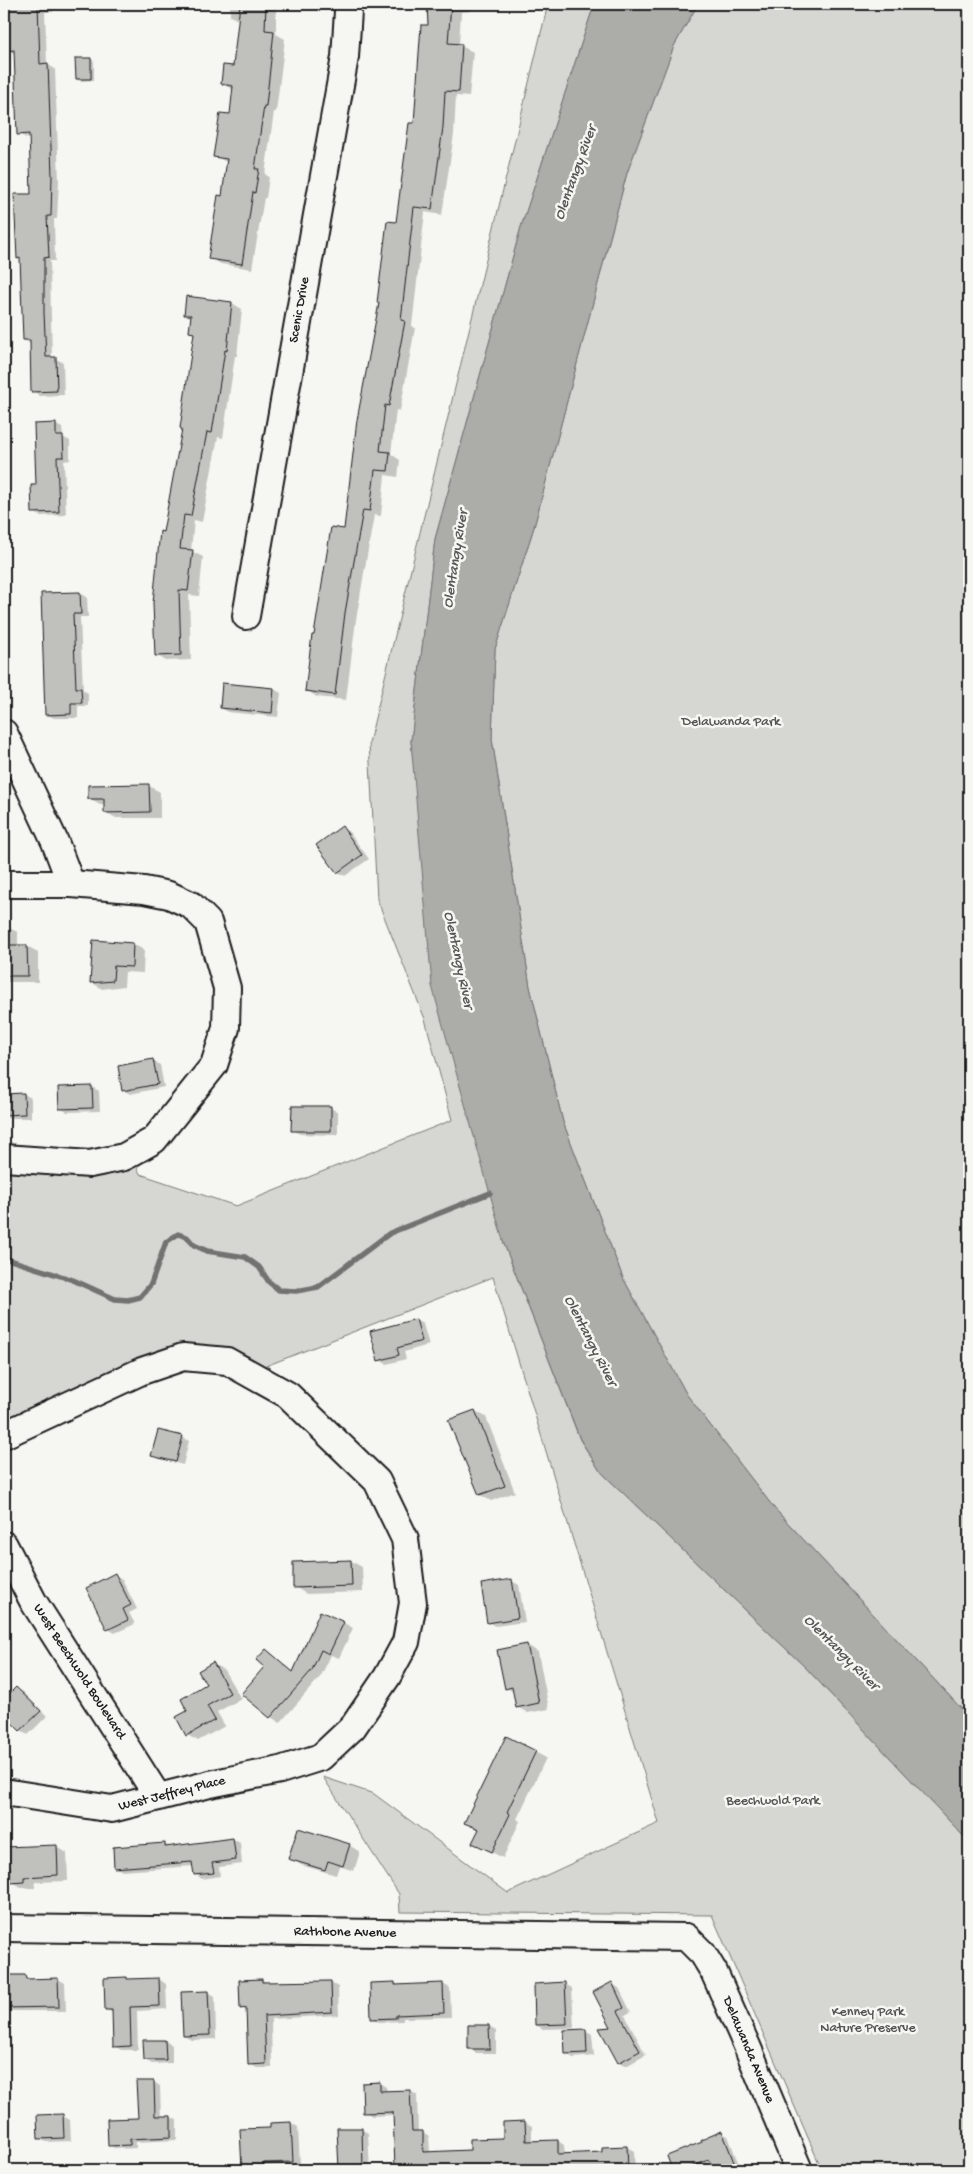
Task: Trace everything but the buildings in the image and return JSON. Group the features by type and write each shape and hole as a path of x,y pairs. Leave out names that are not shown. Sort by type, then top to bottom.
{"street":[{"name":"Scenic Drive","path":"246,616 345,57 347,4"},
{"path":"4,733 56,842 71,884"},
{"path":"4,884 71,884 144,890 169,895 191,905 208,922 227,988 226,1028 214,1065 154,1140 124,1157 90,1164 4,1158"},
{"name":"West Jeffrey Place","path":"4,1435 142,1371 183,1357 227,1361 288,1395 377,1481 405,1539 413,1603 406,1642 387,1677 353,1728 321,1757 280,1770 112,1808 4,1792"},
{"name":"West Beechwold Boulevard","path":"4,1545 33,1601 158,1797"},
{"name":"Rathbone Avenue","path":"4,1928 686,1937"},
{"name":"Delawanda Avenue","path":"686,1937 703,1954 714,1972 751,2054 798,2170"}],"green space":[{"name":"Beechwold Park","path":"548,4 596,4 591,14 521,227 435,539 411,741 419,814 504,1244 580,1440 600,1471 806,1668 969,1842 969,2170 822,2170 712,1915 400,1912 399,1894 323,1777 374,1794 508,1893 659,1823 493,1277 248,1373 183,1357 4,1435 4,1158 131,1153 140,1174 236,1206 452,1120 425,1019 377,899 369,743"},
{"name":"Delawanda Park","path":"698,4 969,4 969,1717 774,1508 687,1395 623,1278 563,1122 530,987 492,739 495,649 534,527 627,173 674,46"}],"water":[{"name":"Olentangy River","path":"596,4 698,4 674,46 627,173 534,527 495,649 492,739 530,987 563,1122 623,1278 687,1395 774,1508 969,1717 969,1842 806,1668 600,1471 580,1439 504,1244 432,986 411,741 435,539 521,227 591,14"}],"waterway":[{"path":"4,1258 73,1280 115,1299 128,1300 140,1297 151,1284 166,1242 178,1234 187,1237 194,1245 207,1251 245,1257 259,1267 269,1282 279,1290 296,1291 318,1287 390,1233 490,1193"}],"park label":[{"name":"Kenney Park Nature Preserve","path":"868,2020"}]}
